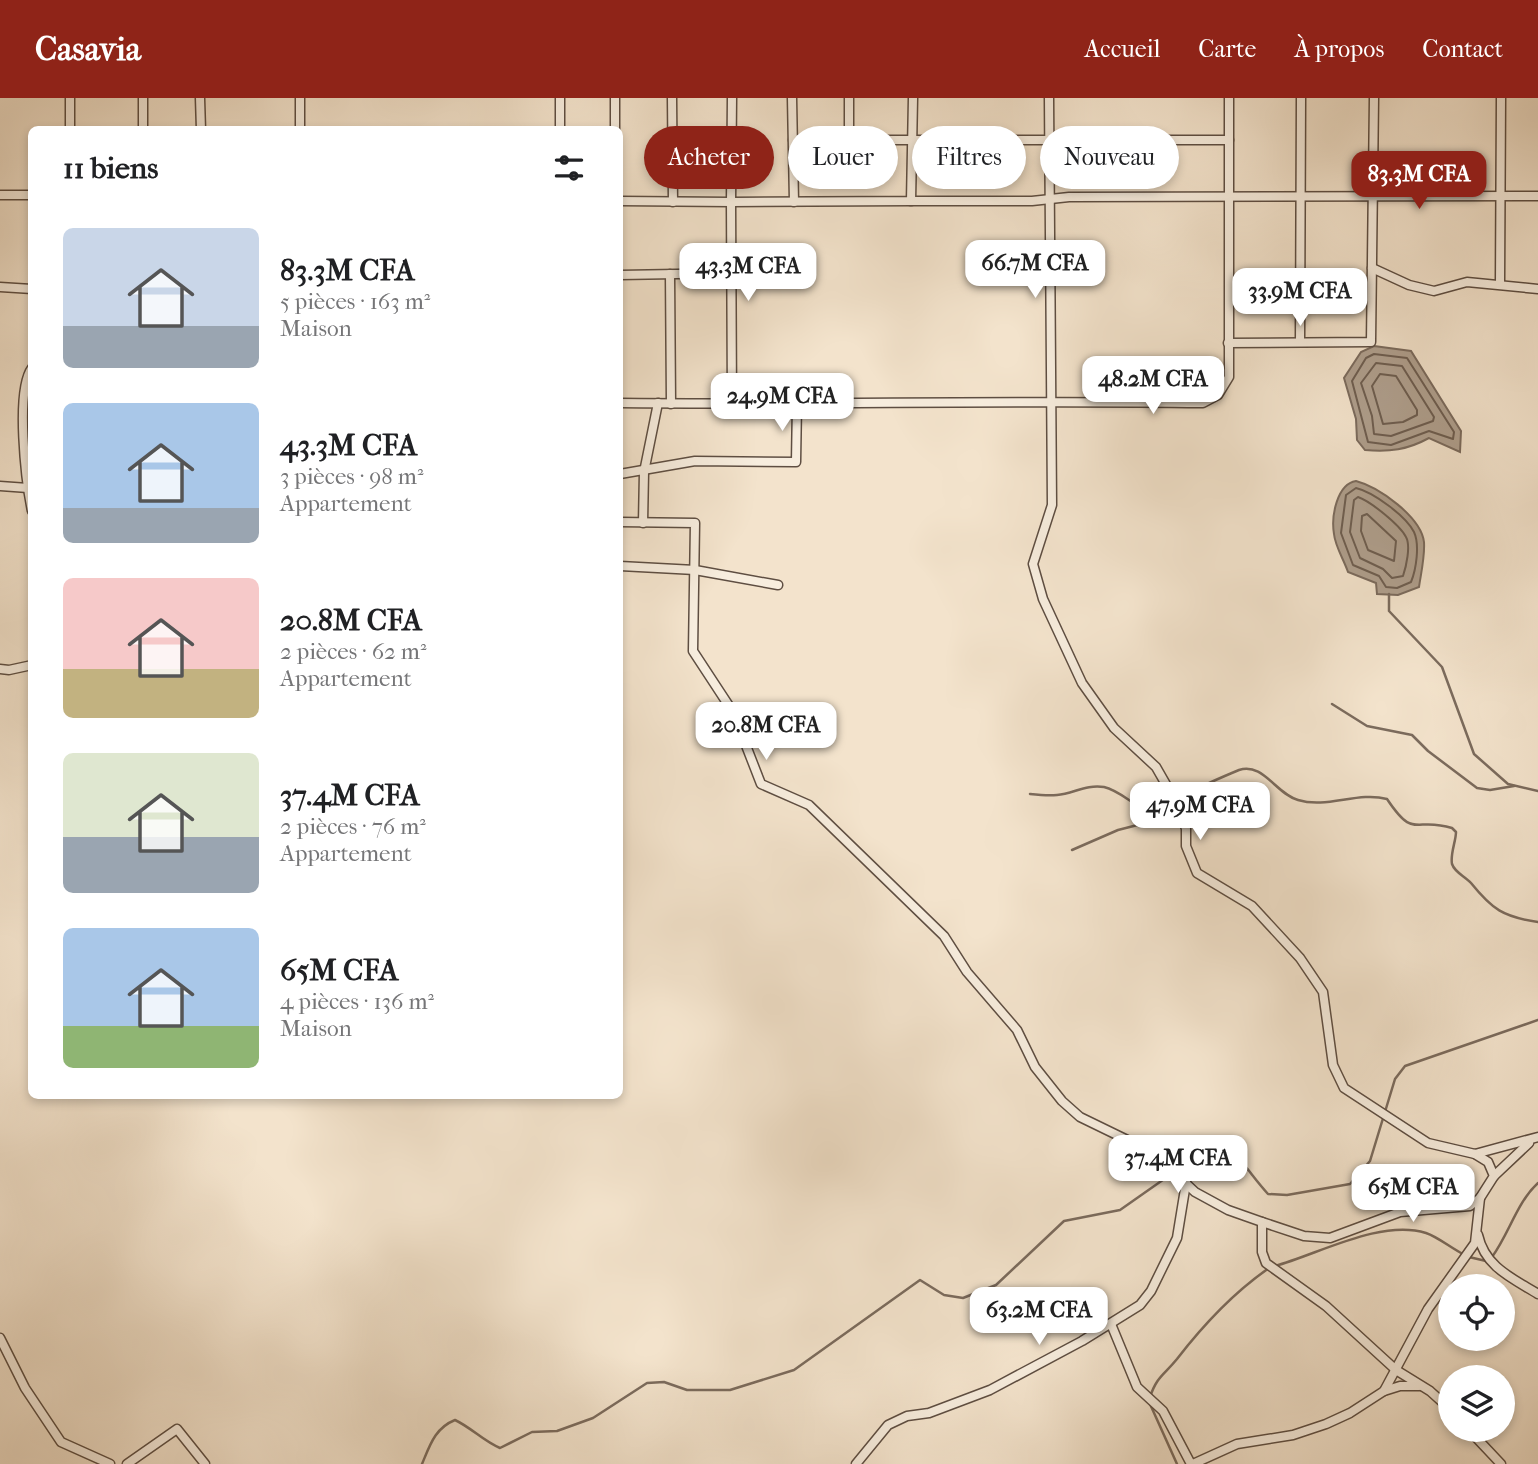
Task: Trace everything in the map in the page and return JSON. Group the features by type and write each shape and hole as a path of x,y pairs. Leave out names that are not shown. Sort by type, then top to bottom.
{"street":[{"path":"70,98 70,126"},
{"path":"142,98 143,126"},
{"path":"200,98 201,126"},
{"path":"300,98 300,126"},
{"path":"561,98 561,126"},
{"path":"615,98 615,126"},
{"path":"672,98 673,202"},
{"path":"732,98 732,405"},
{"path":"792,98 793,126"},
{"path":"849,98 849,126"},
{"path":"913,98 913,126"},
{"path":"1049,98 1049,126"},
{"path":"623,403 1203,403 1218,395 1229,377 1229,98"},
{"path":"1300,342 1301,98"},
{"path":"1228,343 1371,342 1374,98"},
{"path":"1500,283 1501,98"},
{"path":"1179,139 1229,140"},
{"path":"911,201 912,169"},
{"path":"794,189 794,202"},
{"path":"1048,189 1052,505 1033,564 1043,599 1083,683 1114,728 1156,767 1180,809 1186,828 1186,846 1197,873 1252,906 1300,958 1323,992 1333,1065 1344,1088 1428,1143 1475,1154 1488,1162 1494,1176"},
{"path":"0,195 28,195"},
{"path":"623,201 1538,197"},
{"path":"1372,268 1409,285 1434,291 1467,282 1500,283 1538,289"},
{"path":"623,275 733,273"},
{"path":"670,274 671,404"},
{"path":"0,287 28,289"},
{"path":"28,373 28,444"},
{"path":"643,523 644,472 658,403"},
{"path":"623,474 695,461 796,462 797,404"},
{"path":"0,486 28,488"},
{"path":"623,522 695,523 694,651 733,712 761,784 809,805 871,862 944,936 967,972 1017,1030 1035,1067 1062,1101 1080,1117 1152,1152 1195,1192 1228,1210 1304,1237 1329,1238 1400,1212 1416,1209 1452,1210 1470,1206 1480,1198"},
{"path":"623,566 695,570 778,585"},
{"path":"0,669 28,666"},
{"path":"1475,1154 1535,1139"},
{"path":"1535,1139 1494,1176 1480,1198 1476,1213 1482,1251 1488,1260 1538,1294"},
{"path":"856,1464 888,1425 907,1416 929,1413 990,1390 1140,1306 1151,1291 1177,1238 1186,1183"},
{"path":"1262,1222 1262,1252 1266,1262 1326,1306 1396,1370 1438,1400"},
{"path":"1384,1391 1428,1309 1478,1234"},
{"path":"1111,1324 1137,1387 1163,1411 1192,1464 1237,1444 1293,1435 1326,1424 1350,1413 1384,1391 1400,1386 1419,1386"},
{"path":"0,1338 25,1388 61,1442 110,1464"},
{"path":"127,1464 177,1429 205,1464"},
{"path":"1480,1442 1501,1464"}],"water":[{"path":"1374,346 1411,351 1461,431 1460,452 1429,438 1398,449 1365,450 1357,440 1356,419 1344,378 1361,352"},
{"path":"1356,481 1398,504 1421,532 1424,547 1419,587 1398,595 1377,594 1376,583 1348,572 1333,527 1340,494 1349,483"}],"waterway":[{"path":"1389,594 1389,611 1442,667 1474,754 1508,784 1538,791"},
{"path":"1332,704 1367,726 1412,735 1428,751 1477,788 1490,790 1514,786"},
{"path":"1030,794 1057,795 1091,787 1104,787 1141,808 1157,813 1166,812 1175,808 1195,790 1239,770 1248,769 1262,774 1283,792 1298,800 1320,803 1365,797 1387,799 1396,812 1410,823 1452,828 1456,832 1452,860 1455,870 1499,910 1538,922"},
{"path":"1072,850 1118,830 1157,820 1164,813"},
{"path":"422,1464 438,1432 455,1420 500,1448 532,1432 557,1431 593,1418 647,1383 664,1382 687,1390 730,1390 794,1370 920,1280 944,1295 963,1298 996,1285 1064,1221 1120,1210 1177,1170 1195,1152 1223,1153 1239,1160 1268,1194 1287,1195 1350,1184 1370,1161 1395,1079 1405,1066 1538,1020"},
{"path":"1492,1257 1524,1199 1538,1183"},
{"path":"1275,1266 1350,1240 1389,1231 1426,1233 1463,1254"},
{"path":"1469,1257 1486,1261"},
{"path":"1150,1397 1158,1380 1208,1321 1269,1268"},
{"path":"1150,1404 1177,1464"}]}
